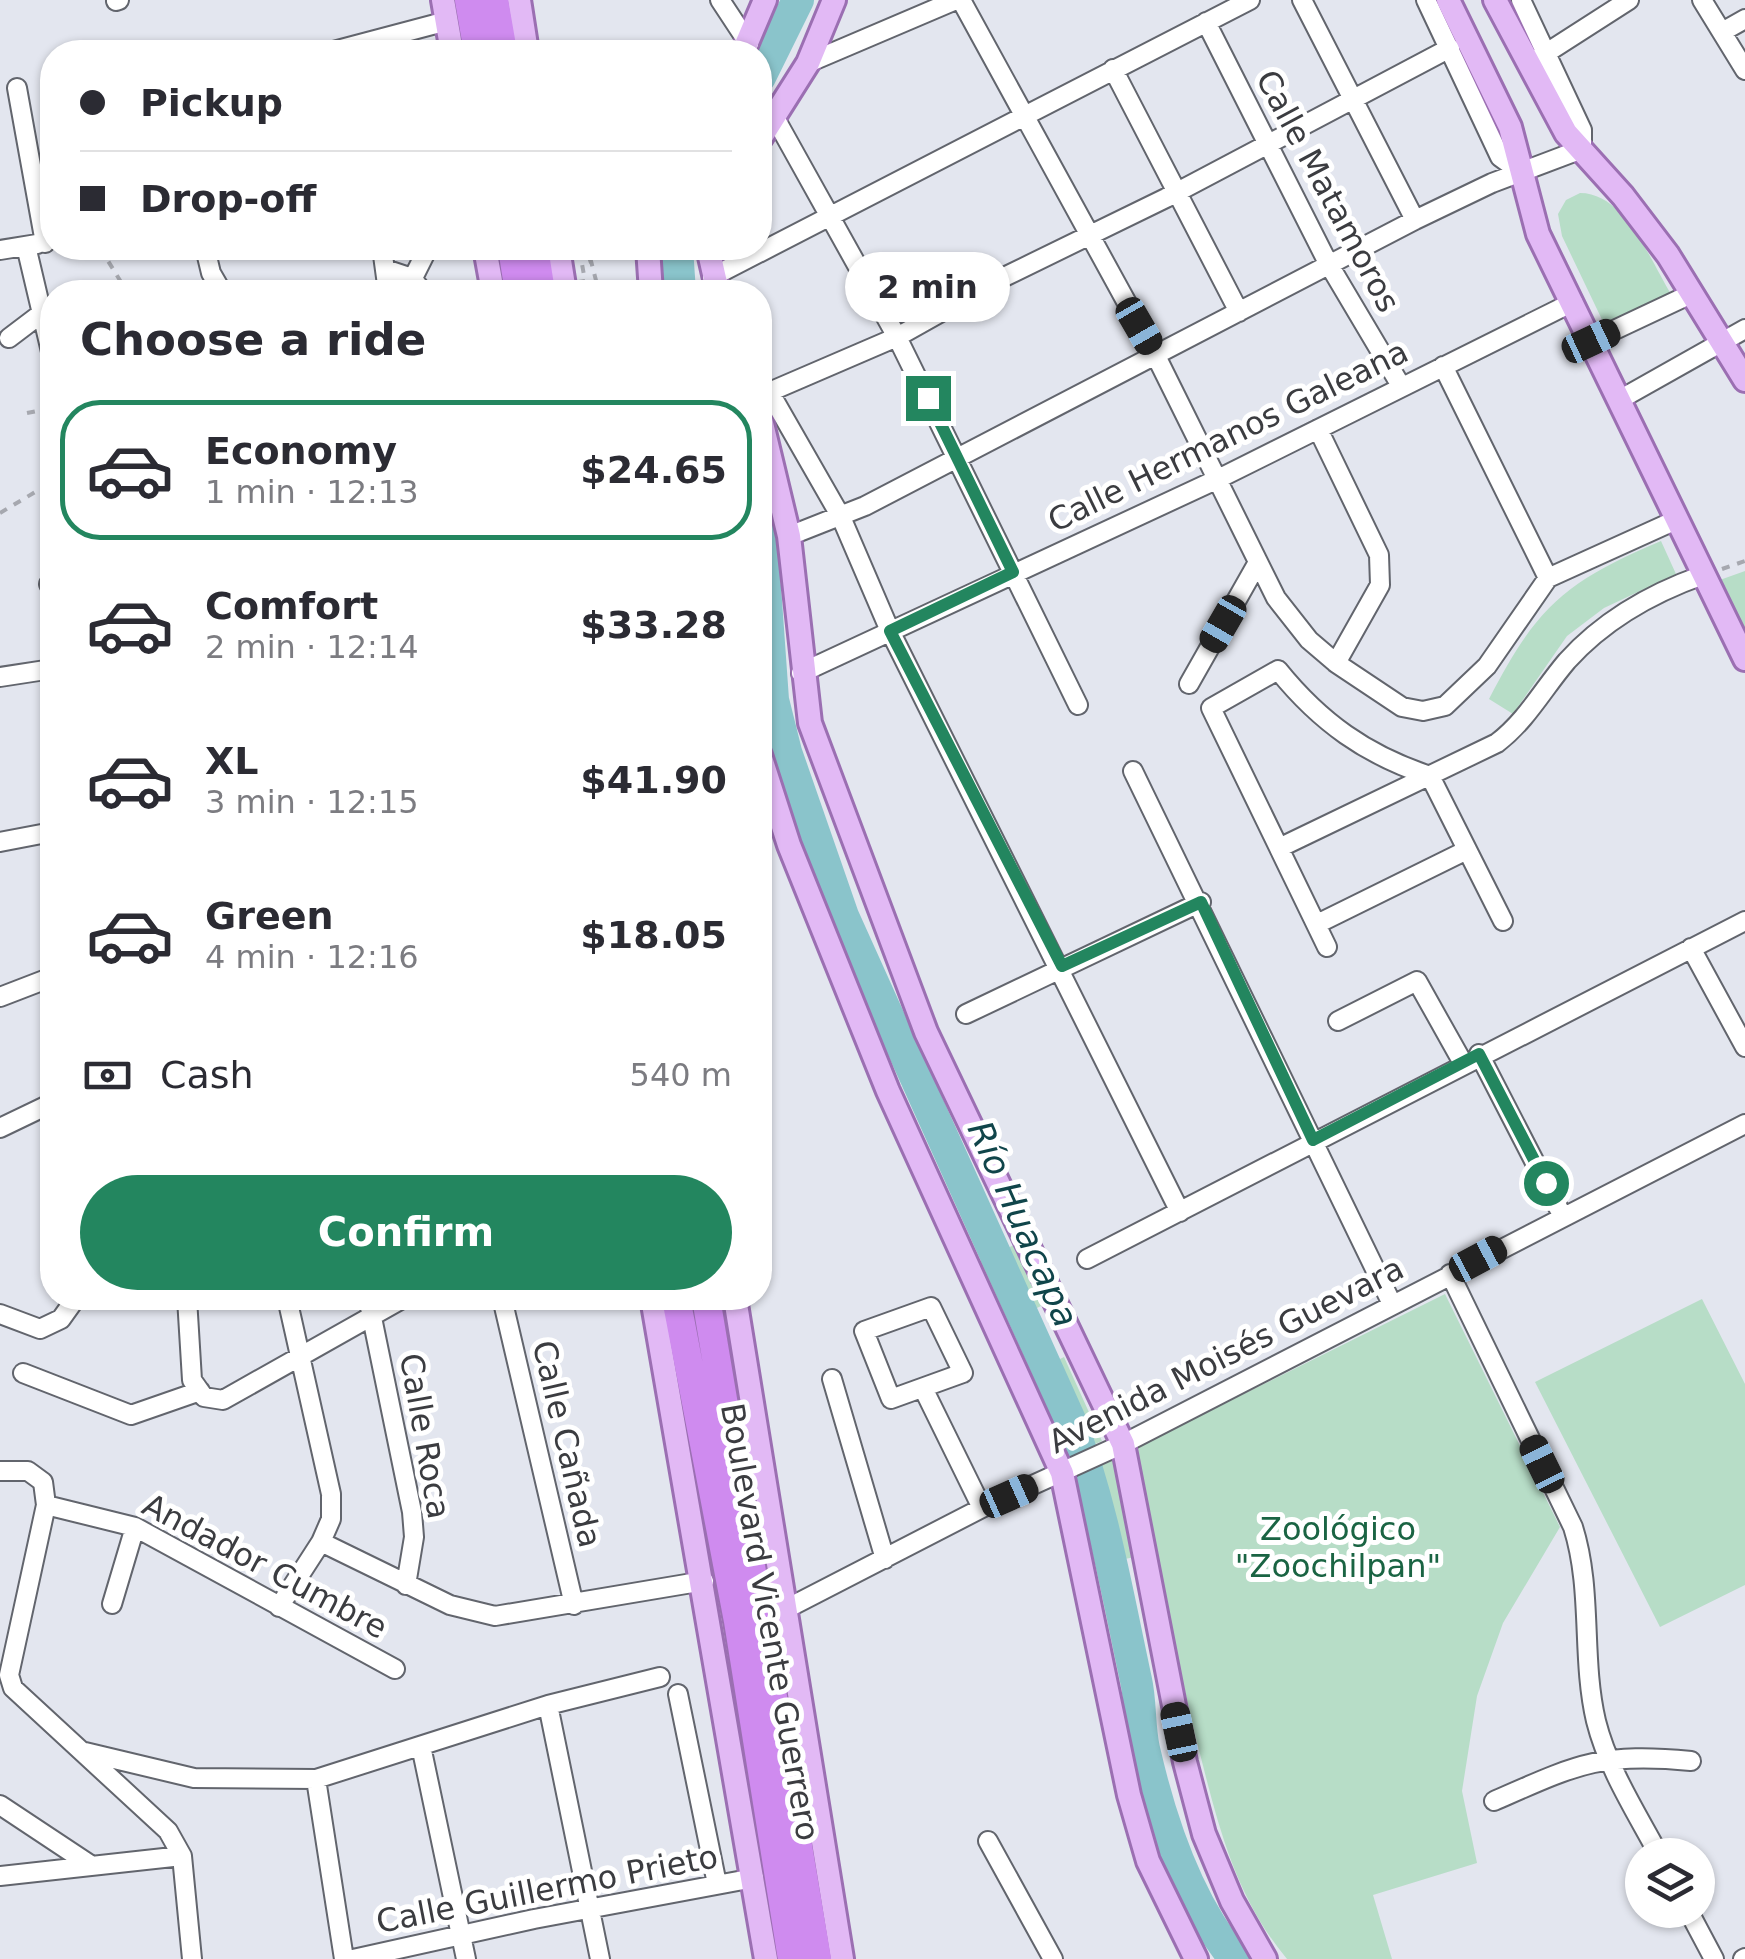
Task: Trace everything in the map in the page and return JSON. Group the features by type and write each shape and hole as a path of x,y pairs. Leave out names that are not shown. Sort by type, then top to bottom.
{"highway":[{"path":"469,0 476,40"},
{"path":"494,0 501,40"},
{"path":"662,1310 684,1350"},
{"name":"Boulevard Vicente Guerrero","path":"678,1310 738,1621 792,1959"},
{"name":"Boulevard Vicente Guerrero","path":"708,1310 817,1959"}],"main road":[{"path":"518,0 525,40"},
{"path":"749,40 765,0"},
{"path":"772,122 808,63 834,0"},
{"path":"1448,0 1510,127 1531,218 1745,659"},
{"path":"1495,0 1537,59 1566,133 1623,196 1693,293 1745,380"},
{"path":"445,11 450,40"},
{"path":"772,448 789,536 801,673 810,722 926,1032 1122,1444 1185,1762 1204,1834 1232,1901 1265,1959"},
{"path":"772,792 789,845 888,1091 1063,1472 1130,1796 1148,1861 1196,1959"},
{"name":"Boulevard Vicente Guerrero","path":"657,1310 766,1959"},
{"name":"Boulevard Vicente Guerrero","path":"737,1310 842,1959"}],"street":[{"path":"720,0 742,40"},
{"path":"808,63 959,0 1156,356 1220,478 1257,564 1309,640 1336,663 1402,706 1424,711 1445,706 1486,666 1548,578 1676,520"},
{"path":"772,251 833,215 1250,0"},
{"path":"1302,0 1415,220"},
{"path":"1426,0 1500,157 1522,173"},
{"path":"1521,0 1537,59 1629,0"},
{"path":"1702,0 1745,70"},
{"path":"364,40 445,11"},
{"path":"1722,32 1745,19"},
{"name":"Calle Matamoros","path":"1206,22 1328,263 1400,386"},
{"path":"772,397 897,338 1450,48"},
{"path":"1114,69 1239,312"},
{"path":"18,88 40,197"},
{"path":"775,118 833,215 897,338 1078,705"},
{"path":"789,536 841,517 1415,220 1582,149"},
{"path":"0,250 40,244"},
{"path":"26,246 40,305"},
{"path":"384,260 386,280"},
{"path":"723,280 757,260"},
{"path":"385,269 402,280"},
{"path":"1591,341 1693,293"},
{"name":"Calle Hermanos Galeana","path":"801,673 1220,478 1572,302"},
{"path":"9,338 40,315"},
{"path":"1619,400 1745,330"},
{"path":"1444,366 1548,578"},
{"path":"772,414 841,517 890,631 1062,966 1180,1212"},
{"path":"1318,429 1379,555 1382,570 1380,585 1336,663"},
{"path":"1189,684 1257,564"},
{"path":"1281,846 1497,743 1516,728 1567,662 1605,624 1672,586 1703,575"},
{"path":"1326,947 1281,846 1211,708 1278,670 1308,708 1352,741 1386,762 1430,776 1503,921"},
{"path":"0,677 40,671"},
{"path":"1134,771 1201,902 1392,1304"},
{"path":"0,842 40,834"},
{"path":"1317,924 1467,850"},
{"path":"966,1014 1201,902"},
{"path":"1087,1259 1471,1058 1745,921"},
{"path":"1691,948 1745,1047"},
{"path":"1338,1021 1416,981 1471,1058 1562,1215"},
{"path":"0,998 40,982"},
{"path":"0,1128 40,1110"},
{"name":"Avenida Moisés Guevara","path":"786,1609 982,1508 1122,1444 1745,1124"},
{"path":"1450,1274 1584,1560 1596,1718 1608,1757 1650,1838"},
{"path":"930,1307 963,1373 923,1388 891,1399 864,1331 930,1307"},
{"path":"0,1314 40,1329 61,1319 67,1310"},
{"path":"188,1310 192,1380 204,1397 224,1400 386,1310"},
{"path":"279,1607 321,1542 330,1519 331,1494 290,1310"},
{"name":"Calle Roca","path":"371,1310 412,1512 414,1536 406,1585"},
{"name":"Calle Cañada","path":"505,1310 574,1605"},
{"path":"24,1373 131,1415 200,1391"},
{"path":"832,1379 884,1558"},
{"path":"923,1388 982,1508"},
{"path":"0,1471 28,1471 42,1482 46,1506 6,1695 80,1751 168,1831 182,1856 192,1959"},
{"name":"Andador Cumbre","path":"46,1506 135,1527 396,1669"},
{"path":"112,1604 135,1527"},
{"path":"321,1542 450,1605 495,1616 704,1581"},
{"path":"80,1751 194,1778 316,1780 548,1705 660,1677"},
{"path":"678,1694 717,1884"},
{"path":"548,1705 600,1959"},
{"path":"420,1746 466,1959"},
{"path":"1494,1801 1576,1766 1608,1757 1691,1761"},
{"path":"316,1780 344,1959"},
{"path":"0,1805 92,1866"},
{"path":"988,1841 1053,1959"},
{"path":"0,1876 182,1856"},
{"name":"Calle Guillermo Prieto","path":"352,1959 754,1878"},
{"path":"1698,1928 1714,1959"}],"path":[{"path":"585,280 582,264 591,261 596,280"},
{"path":"27,413 40,410"},
{"path":"0,513 40,489"}],"green space":[{"path":"1580,193 1596,196 1623,216 1671,294 1606,328 1562,236 1558,214 1566,200"},
{"path":"1661,541 1676,574 1604,608 1567,636 1513,714 1489,699 1522,641 1557,601 1601,570"},
{"path":"1745,571 1745,631 1717,581"},
{"path":"1014,1245 1041,1306 1007,1323 978,1262"},
{"name":"Zoológico \"Zoochilpan\"","path":"1445,1294 1560,1527 1503,1623 1477,1696 1462,1791 1477,1863 1373,1895 1392,1959 1287,1959 1252,1908 1219,1824 1179,1663 1135,1448"},
{"path":"1702,1299 1745,1384 1745,1585 1660,1627 1535,1382"},
{"path":"1064,1357 1102,1441 1065,1457 1027,1375"},
{"path":"1113,1460 1135,1557 1089,1566 1070,1480"}],"waterway":[{"name":"Río Huacapa","path":"772,53 798,0"},
{"name":"Río Huacapa","path":"678,260 679,280"},
{"name":"Río Huacapa","path":"772,686 786,752 843,916 1070,1420 1108,1548 1138,1688 1144,1749 1158,1803 1190,1886 1235,1959"}],"route":[{"path":"928,398 1013,572 890,631 1062,966 1201,902 1313,1140 1479,1054 1546,1183"}]}
